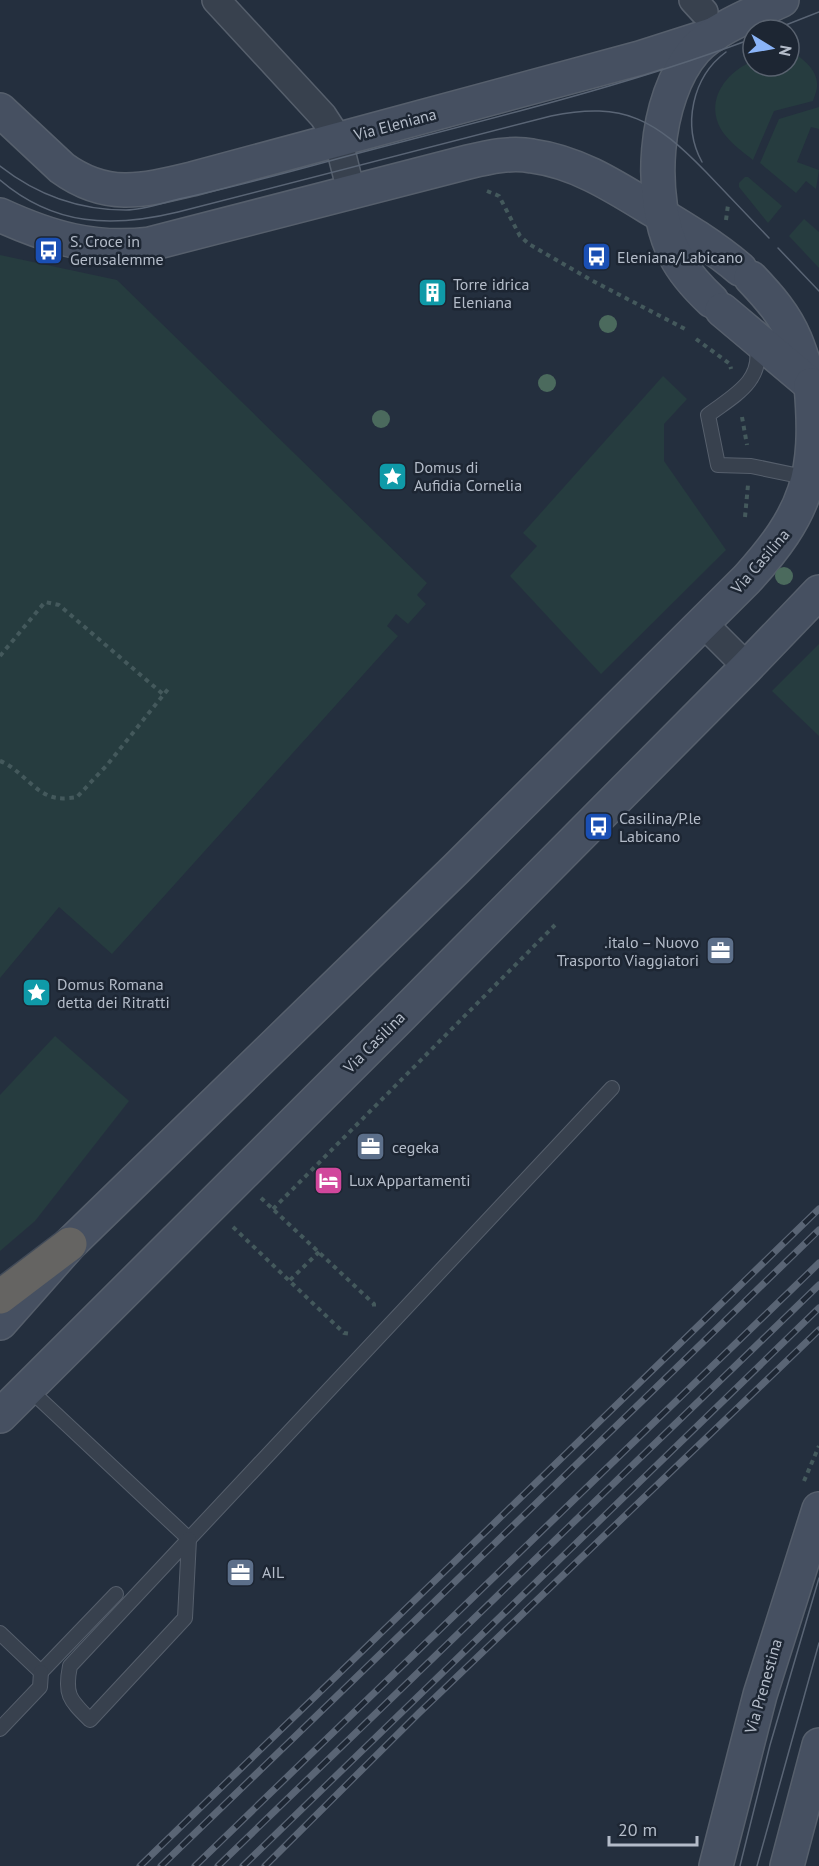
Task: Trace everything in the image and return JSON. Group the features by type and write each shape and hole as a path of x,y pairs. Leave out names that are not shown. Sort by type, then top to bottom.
{"highway":[{"path":"0,1297 70,1244"}],"main road":[{"path":"772,3 704,15 694,51 677,78 670,96 659,147 659,189 662,216 674,254 684,271 717,305 817,387"},
{"name":"Via Eleniana","path":"0,110 73,176 107,189 142,190 192,179 640,58 704,15"},
{"path":"0,215 27,227 73,241 117,247 150,244 485,158 529,155 555,160 583,170 662,216"},
{"name":"Via Casilina","path":"0,1323 70,1244 464,861 747,579 783,538 797,517 806,499 816,458 817,387 796,340 786,320 769,297 745,274 717,250 662,216"},
{"name":"Via Casilina","path":"0,1416 747,667 819,591"},
{"name":"Via Prenestina","path":"716,1866 756,1706 819,1509"},
{"path":"787,1866 819,1745"}],"street":[{"path":"216,0 323,116 338,139 351,191"},
{"path":"702,622 747,667"}],"lane":[{"path":"753,336 758,356 754,376 737,393 708,415 718,465 751,466 812,478"},
{"path":"28,1388 189,1539 185,1618 90,1720 71,1701 67,1683 70,1666 189,1539 375,1340 612,1088"},
{"path":"0,1729 40,1687 41,1672 116,1594"},
{"path":"0,1633 41,1672"}],"path":[{"path":"483,190 499,196 520,236 529,244 591,280 687,330"},
{"path":"696,339 730,364 737,393"},
{"path":"0,656 45,602 59,605 164,696"},
{"path":"0,761 18,772 38,789 57,798 77,797 107,765 170,688"},
{"path":"273,1209 555,925"},
{"path":"228,1223 344,1333 375,1340 374,1304 256,1194"},
{"path":"290,1280 319,1252"}],"green space":[{"path":"801,58 812,70 817,81 813,101 774,111 753,160 728,139 718,124 715,113 719,92 741,67 741,78 801,78"},
{"path":"819,107 819,129 811,127 797,162 819,170 816,189 806,181 796,193 760,163 779,119"},
{"path":"748,177 782,206 768,223 739,187 739,183"},
{"path":"804,219 819,232 819,268 789,236"},
{"path":"0,255 117,280 427,583 417,595 426,604 408,624 396,614 387,626 398,636 112,954 59,907 0,978"},
{"path":"663,376 687,399 664,424 664,461 726,550 601,674 510,576 537,546 523,533"},
{"path":"819,644 819,736 772,691"},
{"path":"55,1036 129,1101 35,1221 0,1251 0,1095"}],"tram line":[{"path":"801,19 819,12"},
{"path":"0,166 43,193 75,204 108,209 139,209 256,181 592,91 741,43"},
{"path":"702,162 693,133 694,103 705,75 714,62 726,52"},
{"path":"0,180 41,207 63,215 107,221 130,220 178,212 551,116 599,111 619,113 637,119 671,139 769,238"},
{"path":"778,248 819,291"},
{"path":"740,1866 770,1745 819,1578"},
{"path":"757,1866 819,1643"}],"railway":[{"path":"140,1866 819,1209"},
{"path":"161,1866 819,1230"},
{"path":"195,1866 819,1263"},
{"path":"218,1866 819,1285"},
{"path":"243,1866 819,1308"},
{"path":"265,1866 419,1713 819,1330"}],"place":[{"name":"S. Croce in Gerusalemme","path":"49,250"},
{"name":"Eleniana/Labicano","path":"596,257"},
{"name":"Torre idrica Eleniana","path":"432,293"},
{"name":"Domus di Aufidia Cornelia","path":"393,476"},
{"name":"Casilina/P.le Labicano","path":"598,827"},
{"name":".italo – Nuovo Trasporto Viaggiatori","path":"720,951"},
{"name":"Domus Romana detta dei Ritratti","path":"36,993"},
{"name":"cegeka","path":"371,1147"},
{"name":"Lux Appartamenti","path":"328,1180"},
{"name":"AIL","path":"241,1572"}]}
